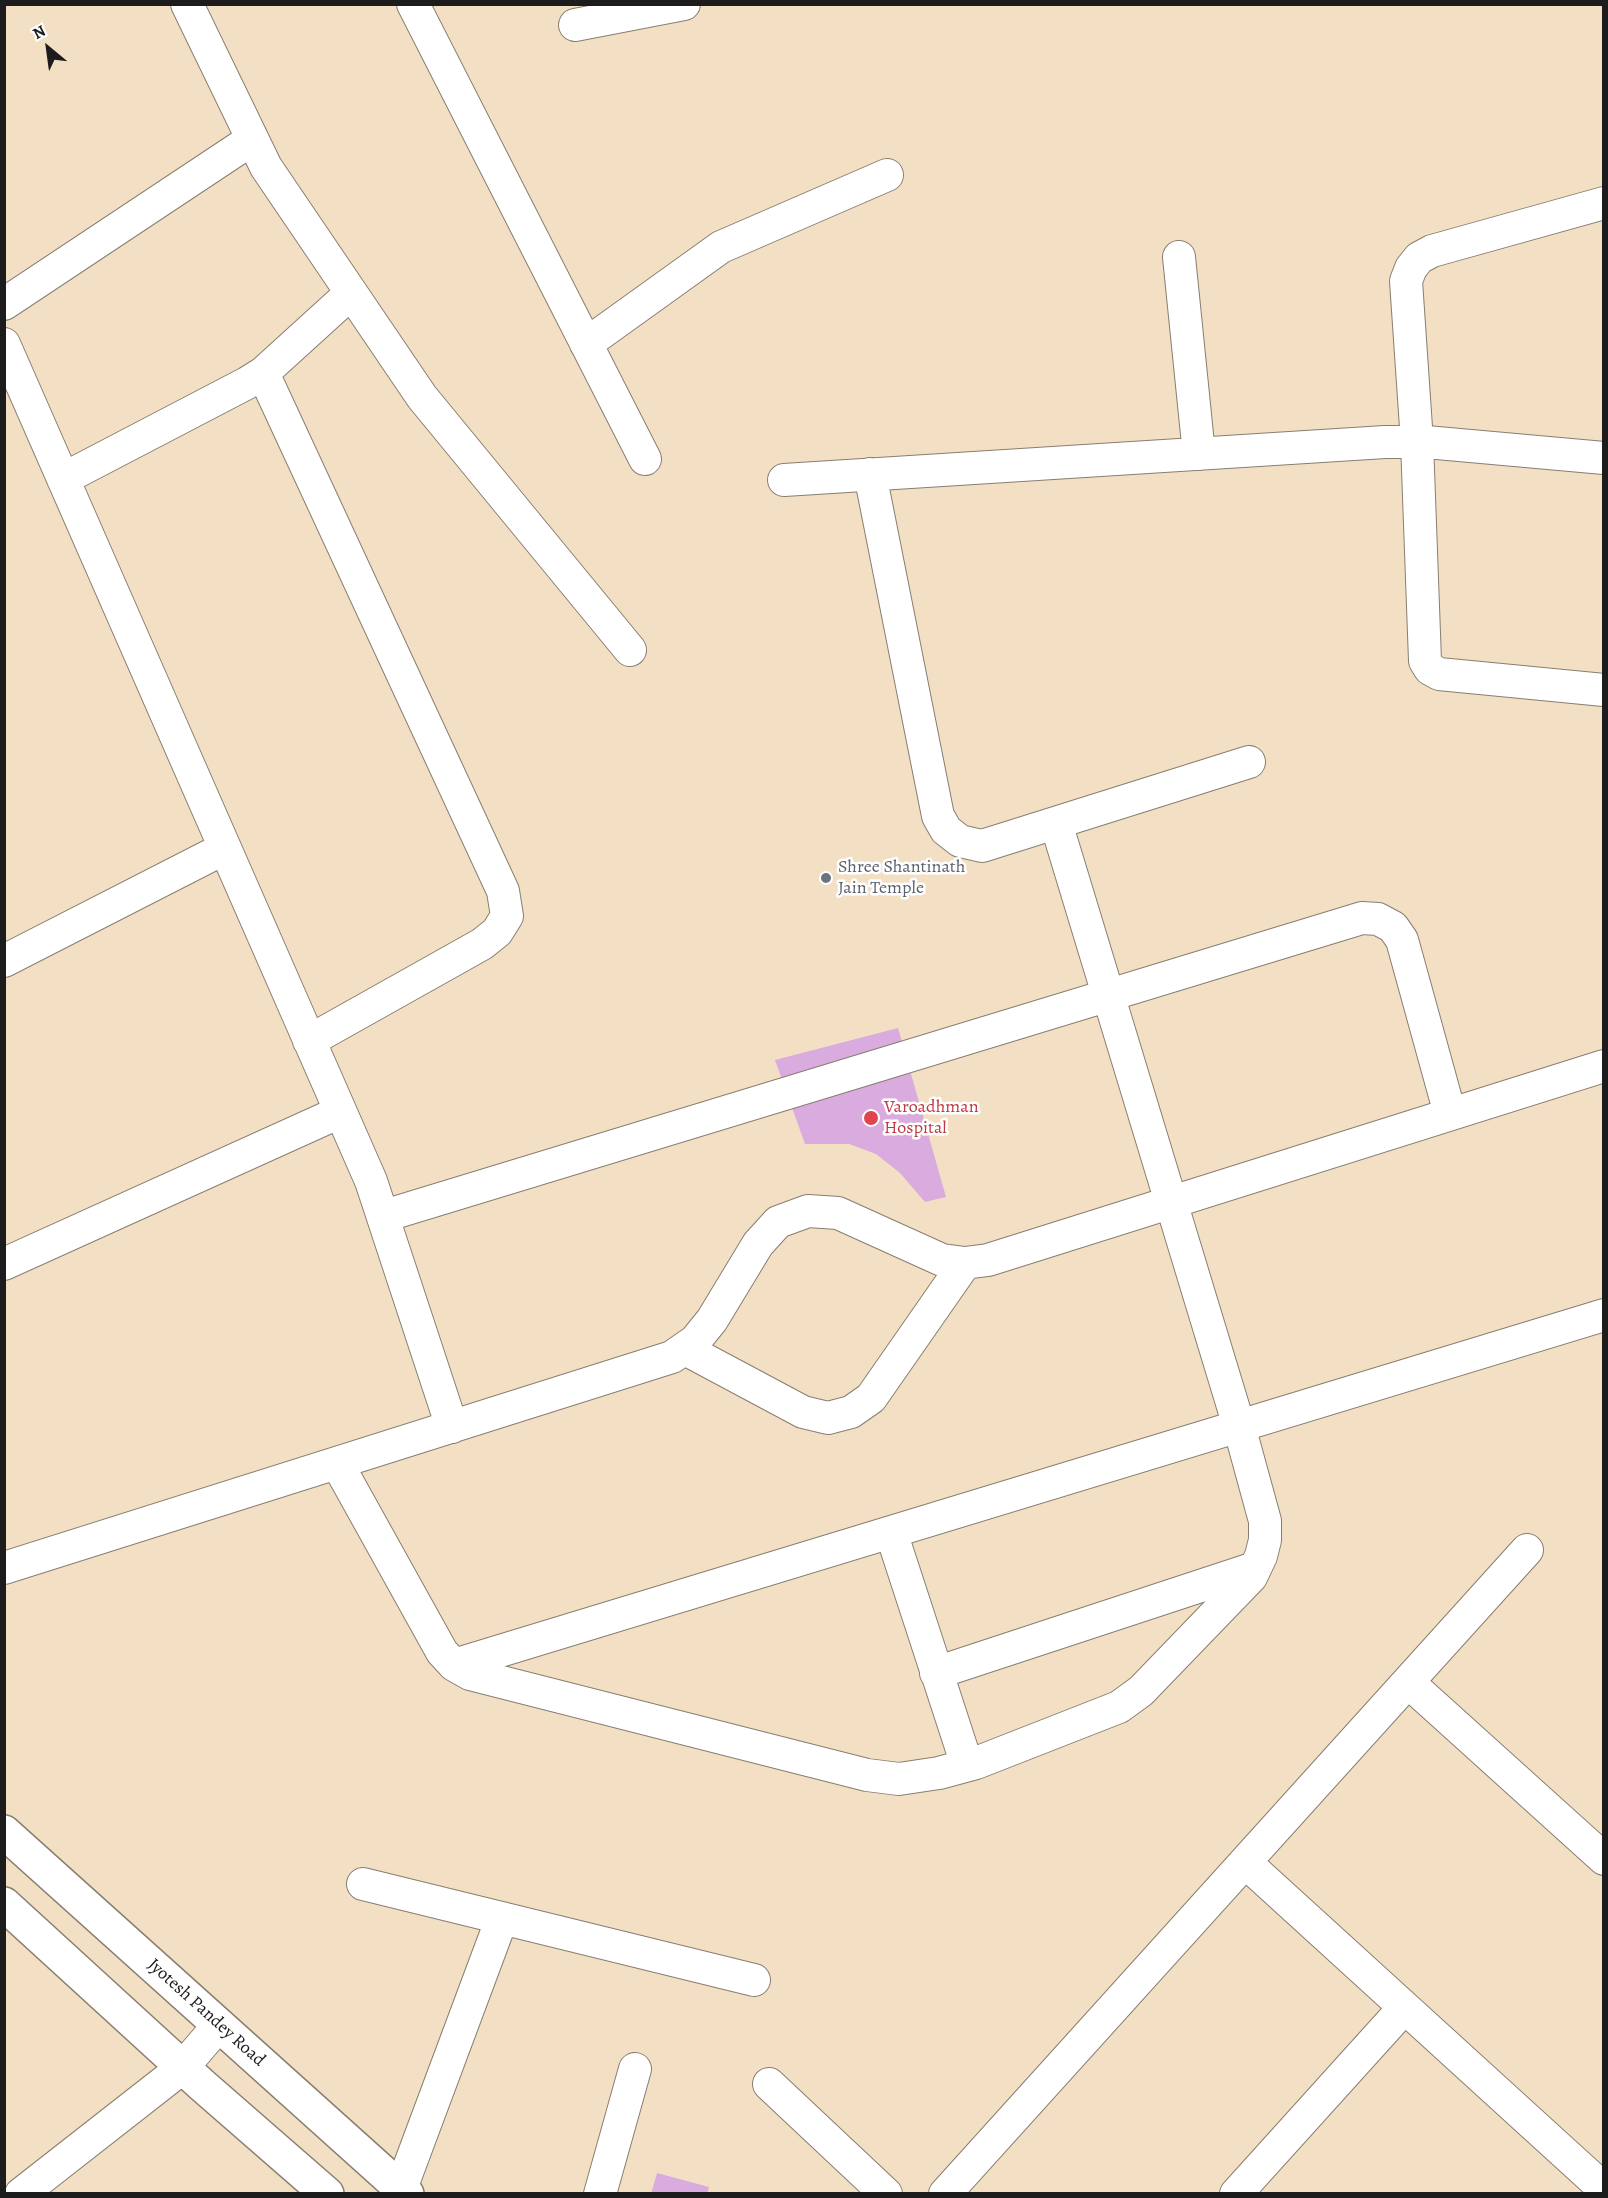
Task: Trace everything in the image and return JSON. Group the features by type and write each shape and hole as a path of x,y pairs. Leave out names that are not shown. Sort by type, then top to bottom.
{"street":[{"path":"187,4 266,167 422,397 630,650"},
{"path":"413,4 645,459"},
{"path":"575,25 684,4"},
{"path":"4,304 251,140"},
{"path":"586,344 739,237 887,175"},
{"path":"1604,203 1432,251 1419,258 1411,268 1406,281 1417,442 1425,661 1430,669 1445,675 1604,690"},
{"path":"1179,257 1199,454"},
{"path":"63,479 263,373 351,293"},
{"path":"4,344 14,396 63,479 384,1216 452,1427"},
{"path":"263,373 503,891 507,916 497,932 482,944 309,1041"},
{"path":"784,480 1417,442 1604,458"},
{"path":"870,474 938,816 946,830 960,841 982,846 1249,762"},
{"path":"337,1463 442,1652 454,1665 481,1677 867,1775 899,1779 967,1766 1126,1701 1158,1674 1251,1577 1265,1540 1265,1521 1239,1426 1056,823"},
{"path":"4,961 225,848"},
{"path":"384,1216 1362,918 1378,919 1393,927 1402,940 1450,1114"},
{"path":"4,1568 672,1357 685,1349 712,1320 758,1244 778,1222 808,1211 838,1213 942,1260 966,1263 988,1260 1604,1066"},
{"path":"4,1264 340,1112"},
{"path":"685,1349 803,1412 828,1418 851,1412 872,1398 966,1263"},
{"path":"454,1665 1604,1315"},
{"path":"891,1532 967,1766"},
{"path":"945,2193 1527,1550"},
{"path":"936,1674 1255,1568"},
{"path":"1408,1682 1604,1859"},
{"name":"Jyotesh Pandey Road","path":"4,1832 403,2192"},
{"path":"1245,1862 1604,2189"},
{"path":"363,1884 754,1980"},
{"path":"8,1914 327,2193"},
{"path":"403,2192 502,1918"},
{"path":"1236,2193 1404,2008"},
{"path":"21,2193 182,2068 219,2025"},
{"path":"600,2193 635,2069"},
{"path":"769,2084 885,2193"}],"building":[{"path":"898,1028 946,1197 925,1202 900,1173 876,1154 849,1144 805,1144 775,1060"},
{"path":"657,2173 709,2187 707,2194 651,2194"}],"place":[{"name":"Shree Shantinath Jain Temple","path":"826,878"},
{"name":"Varoadhman Hospital","path":"871,1118"}]}
